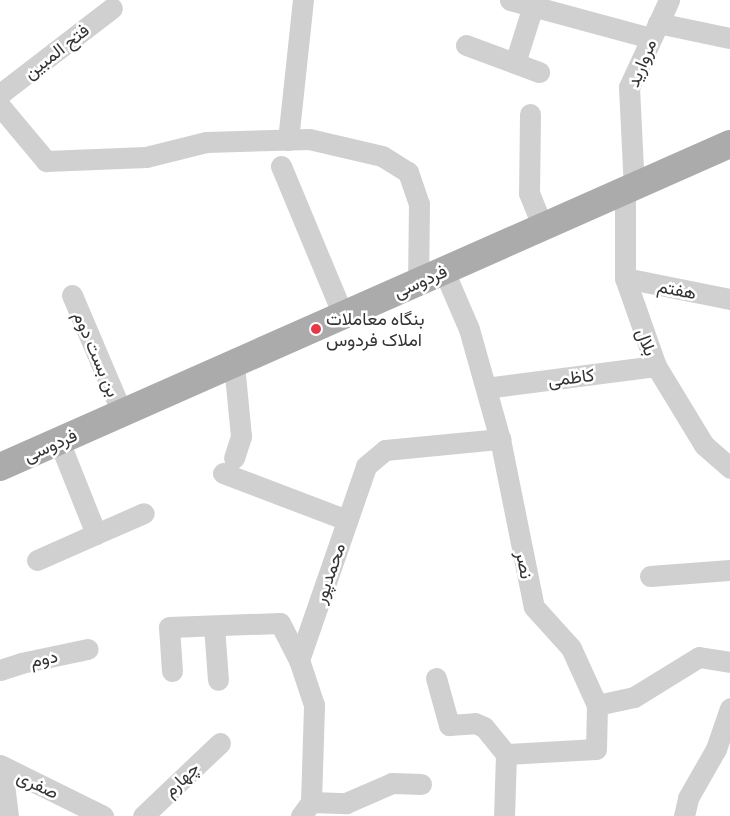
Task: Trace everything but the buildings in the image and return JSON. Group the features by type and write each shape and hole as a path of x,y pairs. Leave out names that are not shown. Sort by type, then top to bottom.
{"main road":[{"name":"فردوسی","path":"0,467 629,191 730,144"}],"street":[{"path":"288,140 303,0"},
{"path":"510,0 654,31 730,38"},
{"name":"مروارید","path":"629,191 629,87 669,0"},
{"path":"515,63 532,6"},
{"name":"فتح المبین","path":"0,94 112,8"},
{"path":"466,45 540,72"},
{"path":"0,106 46,161 146,157 206,142 309,139 382,156 408,172 418,204 418,282"},
{"path":"530,114 529,194 543,228"},
{"path":"281,166 343,315"},
{"name":"بلال","path":"629,191 625,278 656,366 704,445 730,468"},
{"name":"نصر","path":"444,271 468,329 500,439 534,607 571,648 597,705"},
{"name":"هفتم","path":"625,278 730,299"},
{"name":"بن بست دوم","path":"72,295 122,413"},
{"path":"234,364 241,436 228,466 347,520"},
{"name":"کاظمی","path":"486,388 656,366"},
{"name":"محمدپور","path":"298,660 366,466 385,450 500,439"},
{"path":"59,441 96,534"},
{"path":"38,560 144,513"},
{"path":"650,576 730,570"},
{"path":"172,671 169,628 280,623 298,660 314,705 306,809 346,802 392,783 421,784"},
{"path":"214,626 218,680"},
{"name":"دوم","path":"0,670 21,663 88,649"},
{"path":"506,754 596,749 597,705 634,697 699,657 730,662"},
{"path":"436,678 449,725 475,723 484,727 506,754 504,816"},
{"path":"684,816 688,798 723,751 730,708"},
{"name":"چهارم","path":"143,816 220,743"},
{"path":"1,766 8,816"},
{"name":"صفری","path":"1,766 103,816"}],"place":[{"name":"بنگاه معاملات املاک فردوس","path":"316,329"}]}
